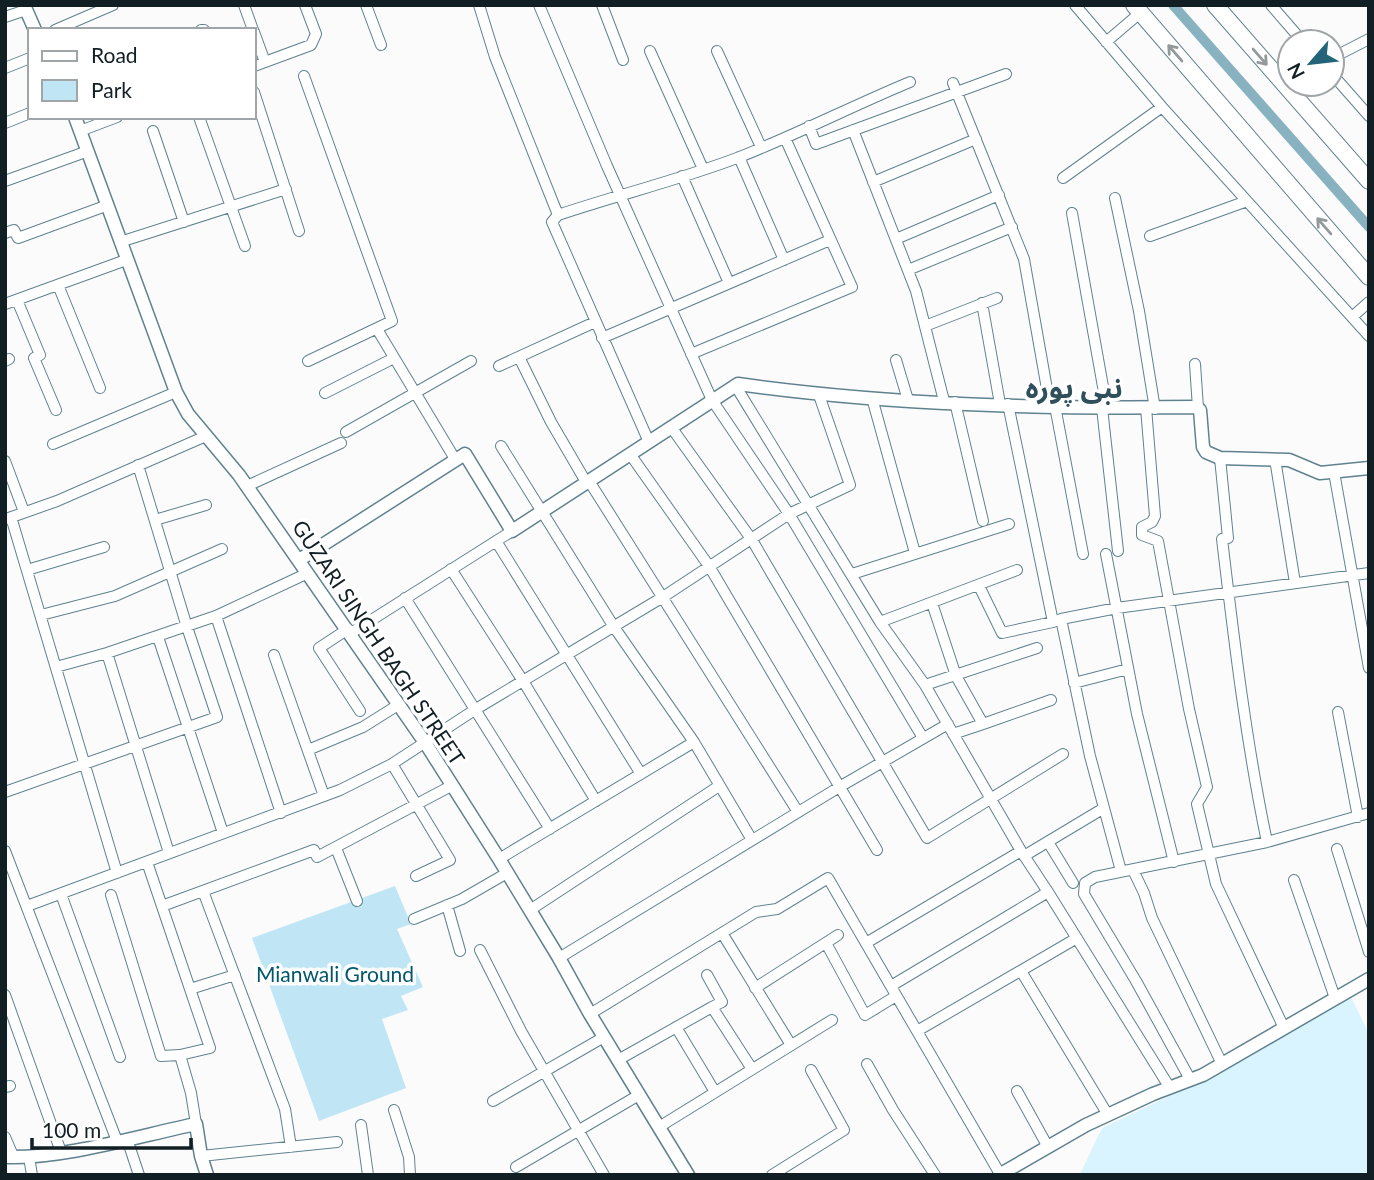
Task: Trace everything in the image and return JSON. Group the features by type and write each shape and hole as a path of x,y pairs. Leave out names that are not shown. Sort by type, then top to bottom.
{"highway":[{"path":"1215,5 1369,181"},
{"path":"1137,9 1369,277"}],"street":[{"path":"60,28 113,5"},
{"path":"244,5 252,28"},
{"path":"256,65 311,45 316,34 305,5"},
{"path":"366,5 381,45"},
{"path":"479,5 495,57 558,215"},
{"path":"540,5 620,195 712,400 789,514 923,737"},
{"path":"601,5 623,60"},
{"path":"1075,5 1162,107 1369,336"},
{"path":"1270,5 1291,28"},
{"path":"5,17 25,8 34,28"},
{"path":"1106,42 1137,9"},
{"path":"256,39 265,62"},
{"path":"1346,51 1369,39"},
{"path":"650,51 704,169"},
{"path":"718,51 761,147"},
{"path":"5,68 28,59"},
{"path":"809,126 816,144 955,87 1006,74"},
{"path":"304,76 392,321 308,361"},
{"path":"649,442 552,222 558,215 739,157 910,82"},
{"path":"955,87 1024,260 1083,554"},
{"path":"1346,90 1369,116"},
{"path":"256,98 299,231"},
{"path":"1063,178 1162,107"},
{"path":"5,123 28,114"},
{"name":"GUZARI SINGH BAGH STREET","path":"76,119 176,392 188,414 247,486 426,744 499,859 688,1175"},
{"path":"80,131 112,119"},
{"path":"200,119 245,246"},
{"path":"853,130 916,291 983,521"},
{"path":"153,131 184,222"},
{"path":"691,354 852,287 786,138"},
{"path":"873,182 976,139"},
{"path":"5,181 88,151"},
{"path":"739,157 784,260"},
{"path":"682,176 729,283"},
{"path":"120,242 286,189"},
{"path":"896,239 999,195"},
{"path":"1115,198 1139,312 1150,409 1155,516 1152,522 1142,527 1142,534 1158,541 1207,788 1196,804 1216,884 1284,1028"},
{"path":"1150,236 1247,201"},
{"path":"5,233 14,230 18,238 108,205"},
{"path":"1072,212 1105,409 1118,551"},
{"path":"908,270 1012,227"},
{"path":"602,338 830,240"},
{"path":"5,304 126,260"},
{"path":"58,285 100,388"},
{"path":"925,326 997,298"},
{"path":"18,300 40,355 33,358 56,410"},
{"path":"1352,317 1369,302"},
{"path":"982,303 1057,621 1121,871"},
{"path":"499,366 595,322"},
{"path":"377,329 455,459"},
{"path":"519,357 551,422 587,482 798,812"},
{"path":"325,393 394,358"},
{"path":"896,360 908,400"},
{"path":"345,432 471,361"},
{"path":"1195,364 1198,408 1206,452 1220,458 1289,460 1320,473 1369,468"},
{"path":"360,711 319,648 512,531 735,384 819,395 908,400 1105,409 1198,408"},
{"path":"735,384 880,622 925,685 989,799 1170,1088"},
{"path":"53,444 176,392"},
{"path":"27,906 281,813 392,764 476,709 663,597 789,514 850,485 819,395"},
{"path":"872,398 915,553"},
{"path":"671,427 752,540 927,838 1063,754"},
{"path":"117,873 41,615 8,518 57,501 206,436"},
{"path":"247,486 341,443"},
{"path":"501,446 614,627 694,742 752,840"},
{"path":"299,560 466,454 512,531"},
{"path":"630,454 709,566 877,850"},
{"path":"1220,458 1228,538 1222,539 1228,593 1257,794 1268,842"},
{"path":"1275,460 1295,583"},
{"path":"5,461 24,512"},
{"path":"5,792 217,718 138,465"},
{"path":"1334,472 1369,668"},
{"path":"155,520 206,505"},
{"path":"852,574 1009,524"},
{"path":"496,541 641,774"},
{"path":"27,570 104,547"},
{"path":"41,615 115,596 222,549"},
{"path":"1106,554 1137,714 1174,862"},
{"path":"451,569 596,801"},
{"path":"880,622 1017,570"},
{"path":"56,667 187,627 308,573"},
{"path":"979,586 1002,634 1117,608 1369,573"},
{"path":"405,598 550,830"},
{"path":"932,603 956,676 983,723"},
{"path":"216,616 281,813"},
{"path":"158,636 223,833"},
{"path":"925,685 1037,648"},
{"path":"107,653 169,853"},
{"path":"274,655 324,796"},
{"path":"1074,683 1129,669"},
{"path":"954,734 1051,700"},
{"path":"308,750 363,727 398,705"},
{"path":"1338,712 1358,817"},
{"path":"559,958 948,724"},
{"path":"499,859 694,742"},
{"path":"392,764 450,860 416,876"},
{"path":"162,906 314,850 317,858 451,786"},
{"path":"530,910 719,786"},
{"path":"866,943 1104,808"},
{"path":"1190,1079 1084,894 1085,883 1095,877 1121,871 1268,842 1369,813"},
{"path":"1048,842 1073,883"},
{"path":"336,848 357,901"},
{"path":"1337,849 1369,952"},
{"path":"5,851 122,1140 139,1175"},
{"path":"111,895 161,1056 210,1048 147,862"},
{"path":"1133,870 1152,918 1222,1064"},
{"path":"414,919 507,873"},
{"path":"590,1014 756,912 777,909 828,878 999,1175 1108,1115 1222,1064 1369,979"},
{"path":"1294,880 1335,998"},
{"path":"203,891 285,1109 291,1147"},
{"path":"826,943 865,1015 893,991 1048,892"},
{"path":"61,894 120,1057"},
{"path":"447,905 460,951"},
{"path":"722,933 791,1045"},
{"path":"755,988 838,935"},
{"path":"917,1031 1077,938"},
{"path":"480,950 521,1031 604,1175"},
{"path":"1021,971 1108,1115"},
{"path":"190,989 234,975"},
{"path":"618,1060 722,1002 707,975"},
{"path":"5,995 61,1152"},
{"path":"712,1007 752,1069"},
{"path":"659,1127 832,1020"},
{"path":"676,1027 715,1092"},
{"path":"5,1032 17,1028"},
{"path":"494,1101 604,1037"},
{"path":"180,1055 191,1093 201,1156 207,1175"},
{"path":"867,1064 935,1175"},
{"path":"772,1175 844,1130 811,1070"},
{"path":"1017,1091 1048,1147"},
{"path":"516,1167 639,1095"},
{"path":"394,1110 409,1157 410,1175"},
{"path":"5,1137 10,1157 29,1157 196,1124"},
{"path":"361,1125 368,1175"},
{"path":"201,1156 337,1142"},
{"path":"29,1157 32,1175"}],"shaded area":[{"path":"1351,997 1369,1034 1369,1175 1077,1175 1081,1172 1102,1128 1207,1078"}],"green space":[{"name":"Mianwali Ground","path":"395,886 411,924 397,929 423,987 401,996 408,1010 382,1019 406,1088 319,1121 252,938"}],"waterway":[{"path":"1173,5 1369,227"}],"district":[{"name":"نبی پورہ","path":"1074,388"}]}
